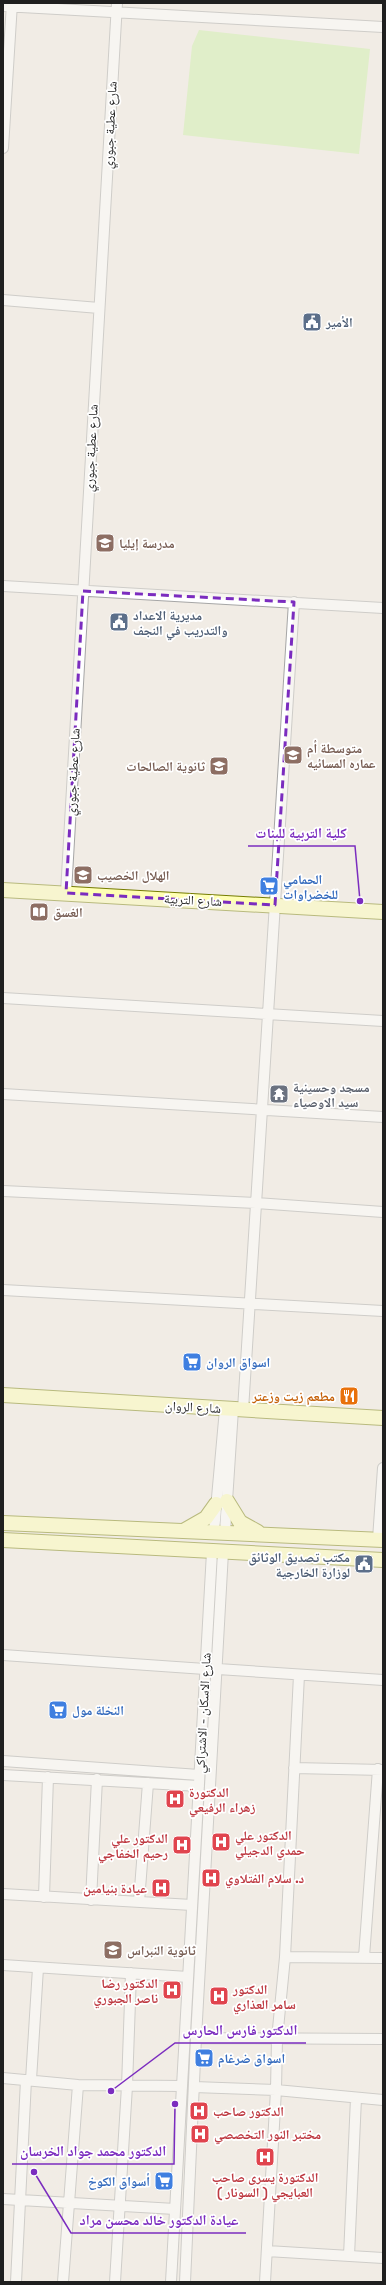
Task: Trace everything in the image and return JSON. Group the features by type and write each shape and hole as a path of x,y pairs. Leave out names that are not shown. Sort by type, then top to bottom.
{"main road":[{"name":"شارع التربية","path":"3,890 383,912"},
{"name":"شارع الروان","path":"3,1395 383,1418"},
{"path":"183,1531 202,1521 222,1503 240,1522 262,1534"},
{"path":"3,1523 381,1540"},
{"path":"310,1556 312,1536"},
{"path":"3,1540 383,1560"}],"street":[{"path":"3,148 9,5 116,7 383,27"},
{"name":"شارع عطية جبوري","path":"66,893 116,7"},
{"path":"3,300 99,308"},
{"path":"3,586 383,608"},
{"path":"219,1532 233,1409 249,1304 294,602"},
{"path":"3,998 268,1016 383,1021"},
{"path":"3,1094 262,1108 383,1117"},
{"path":"3,1191 256,1203 383,1212"},
{"path":"3,1290 383,1311"},
{"path":"381,1540 383,1468"},
{"name":"شارع الاسكان - الاشتراكي","path":"171,2282 201,1729 205,1669 218,1552"},
{"name":"شارع الاسكان - الاشتراكي","path":"185,2282 196,2038 218,1669 218,1552"},
{"path":"3,1655 205,1669"},
{"path":"218,1669 383,1680"},
{"path":"265,2282 276,2090 277,2038 285,1957 299,1675"},
{"path":"201,1729 214,1729"},
{"path":"3,1761 199,1775"},
{"path":"294,1768 380,1769 364,1957"},
{"path":"3,1775 97,1779 199,1786"},
{"path":"44,1897 48,1777"},
{"path":"91,1900 97,1779"},
{"path":"139,1902 148,1783"},
{"path":"3,1894 192,1905"},
{"path":"285,1957 383,1958"},
{"path":"3,1965 188,1977"},
{"path":"16,2282 28,2080 38,1968"},
{"path":"115,2282 128,2086 131,1973"},
{"path":"186,2016 192,2010 198,2016"},
{"path":"196,2038 383,2039"},
{"path":"3,2078 78,2085 182,2086"},
{"path":"63,2282 78,2085"},
{"path":"194,2086 276,2090 383,2100"},
{"path":"349,2256 356,2098"},
{"path":"3,2199 175,2209"},
{"path":"267,2251 383,2258"}],"highlighted area":[{"path":"83,591 294,602 275,905 66,893"}],"green space":[{"path":"199,30 370,49 359,154 183,135 192,46"}],"place":[{"name":"الأمير","path":"312,322"},
{"name":"مدرسة إيليا","path":"105,543"},
{"name":"مديرية الاعداد والتدريب في النجف","path":"119,622"},
{"name":"متوسطة أم عماره المسائيه","path":"293,755"},
{"name":"ثانوية الصالحات","path":"219,766"},
{"name":"الهلال الخصيب","path":"83,875"},
{"name":"الحمامي للخضراوات","path":"269,886"},
{"name":"كلية التربية للبنات","path":"360,901"},
{"name":"الغسق","path":"39,912"},
{"name":"مسجد وحسينية سيد الاوصياء","path":"279,1094"},
{"name":"اسواق الروان","path":"192,1362"},
{"name":"مطعم زيت وزعتر","path":"349,1396"},
{"name":"مكتب تصديق الوثائق لوزارة الخارجية","path":"364,1564"},
{"name":"النخلة مول","path":"58,1710"},
{"name":"الدكتورة زهراء الرفيعي","path":"175,1799"},
{"name":"الدكتور علي حمدي الدجيلي","path":"221,1842"},
{"name":"الدكتور علي رحيم الخفاجي","path":"182,1845"},
{"name":"د. سلام الفتلاوي","path":"211,1878"},
{"name":"عيادة بنيامين","path":"161,1888"},
{"name":"ثانوية النبراس","path":"113,1950"},
{"name":"الدكتور رضا ناصر الجبوري","path":"172,1990"},
{"name":"الدكتور سامر العذاري","path":"219,1996"},
{"name":"اسواق ضرغام","path":"204,2058"},
{"name":"الدكتور فارس الحارس","path":"111,2091"},
{"name":"الدكتور محمد جواد الخرسان","path":"175,2104"},
{"name":"الدكتور صاحب","path":"199,2111"},
{"name":"مختبر النور التخصصي","path":"200,2134"},
{"name":"الدكتورة يسرى صاحب العبايجي ( السونار )","path":"265,2157"},
{"name":"عيادة الدكتور خالد محسن مراد","path":"34,2172"},
{"name":"أسواق الكوخ","path":"164,2181"}]}
